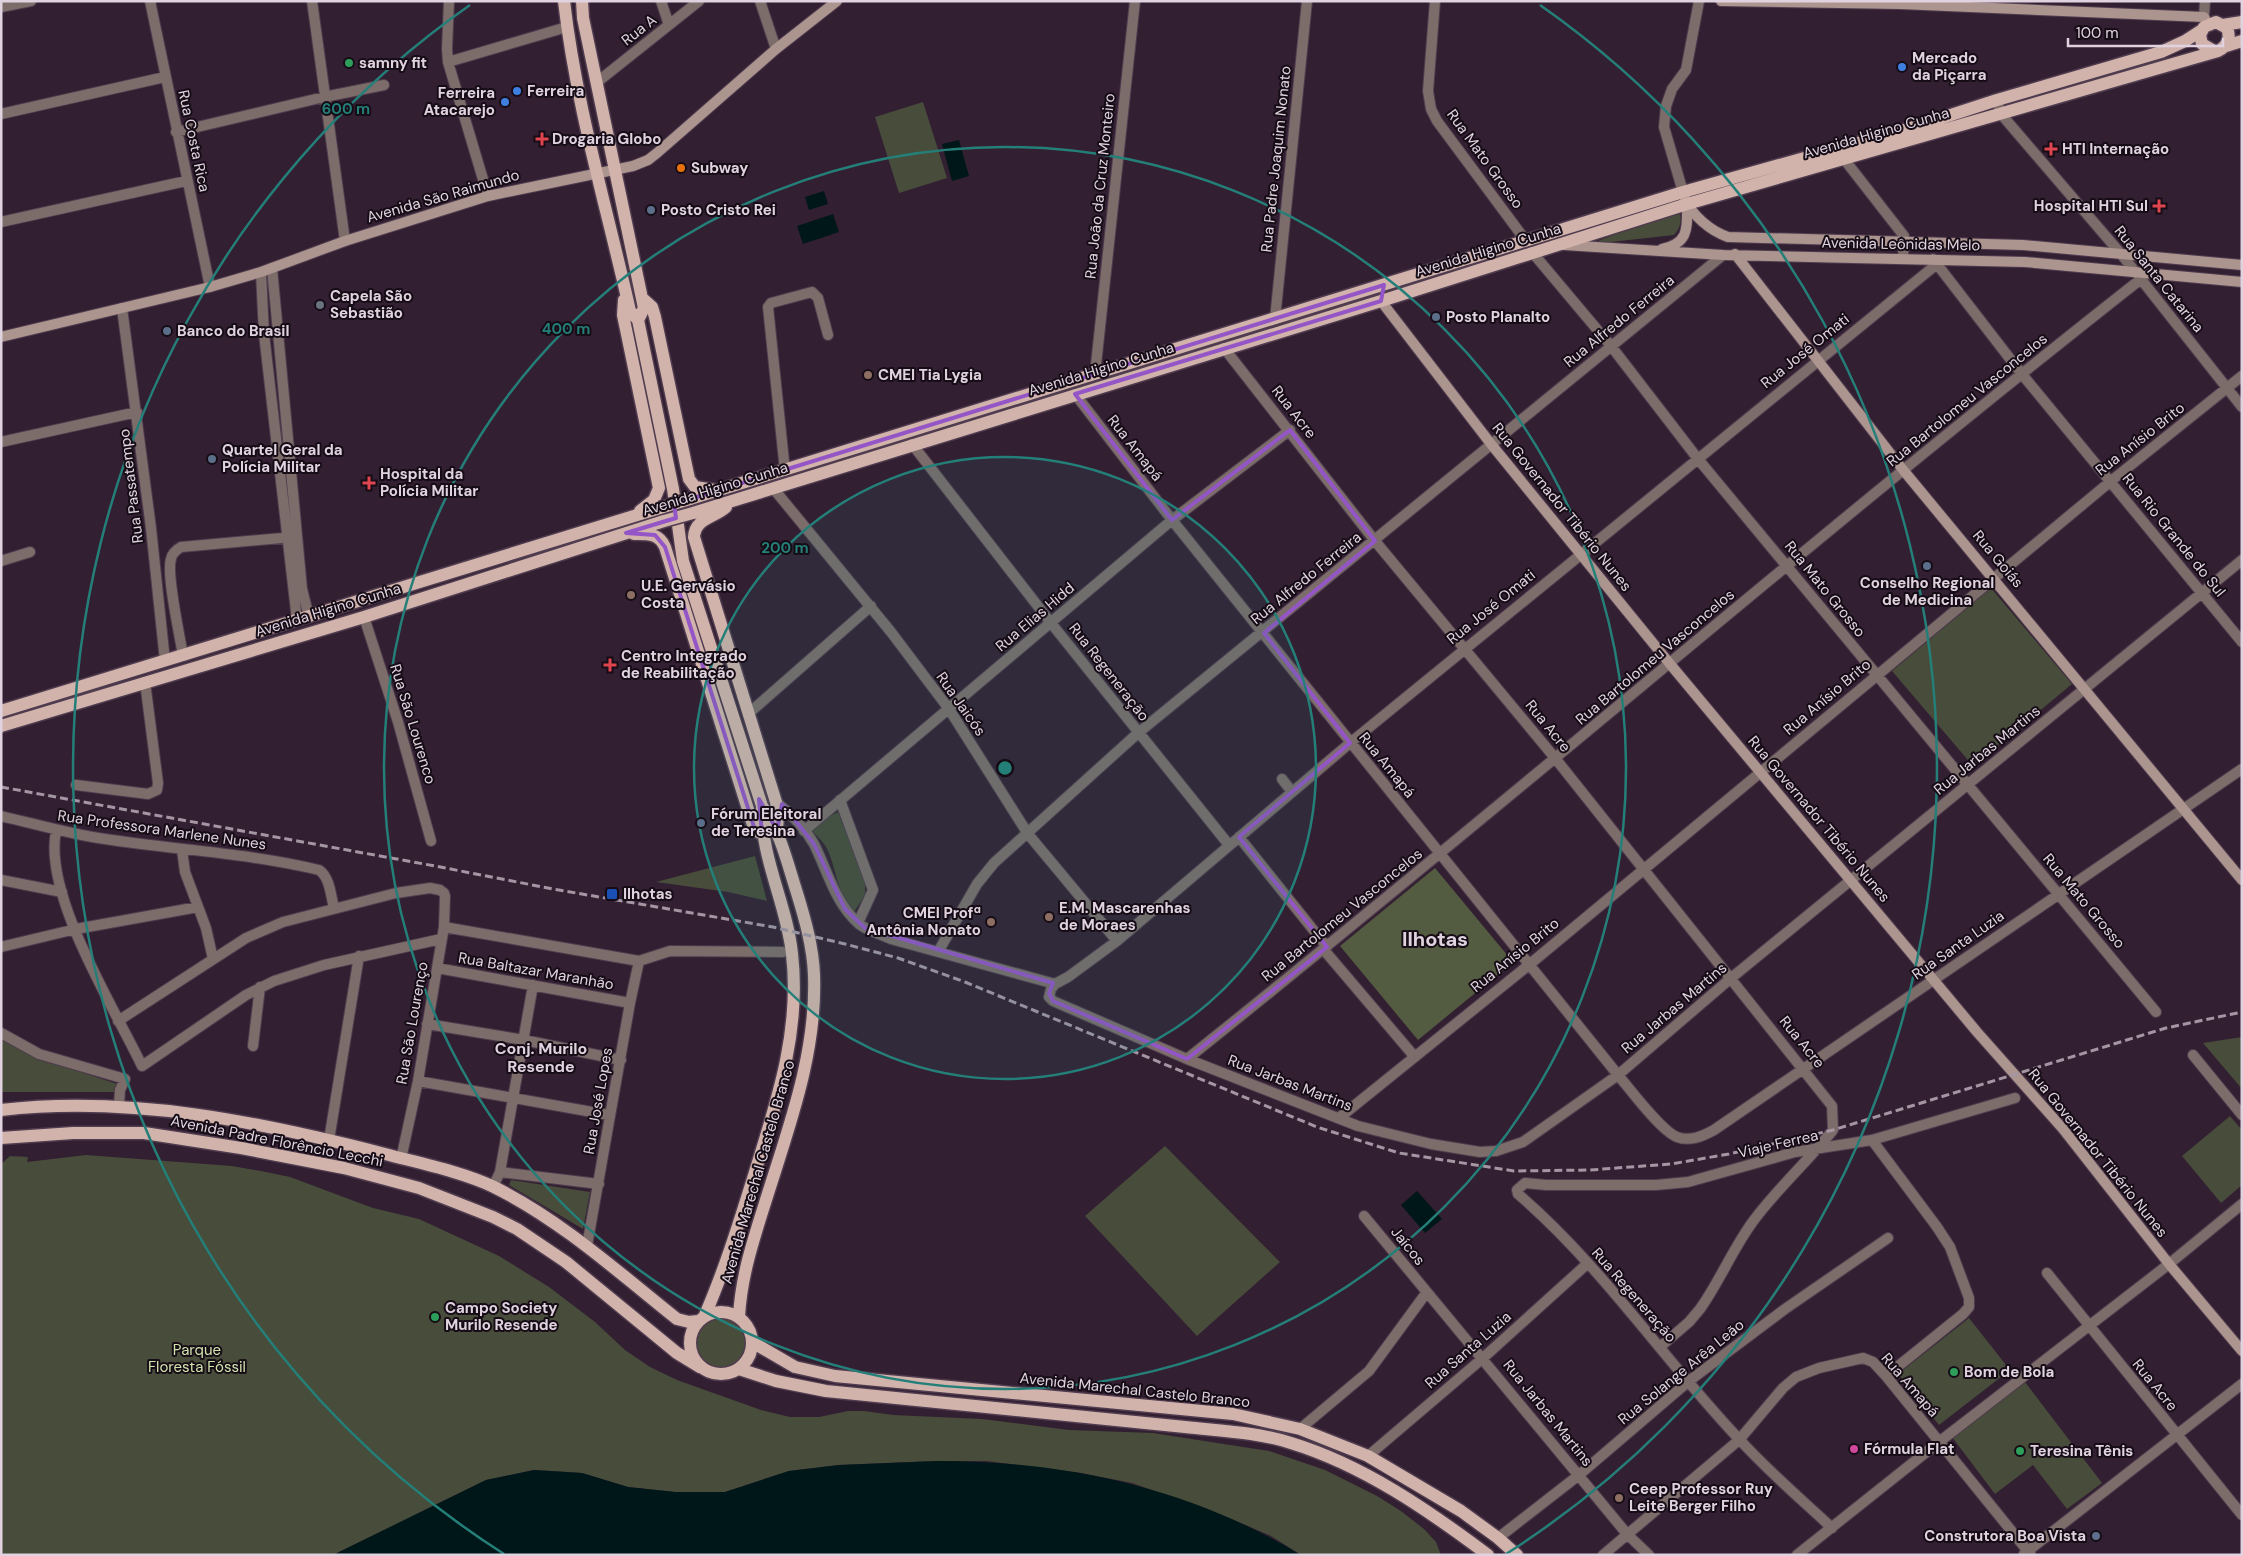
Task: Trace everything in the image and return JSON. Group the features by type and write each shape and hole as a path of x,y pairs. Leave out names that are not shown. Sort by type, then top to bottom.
{"main road":[{"path":"564,1 567,27 630,310 638,320 644,308 596,83 583,18 582,1"},
{"path":"2242,22 2224,25 2216,22 2204,24 2202,44 2214,51 2242,41"},
{"name":"Avenida Higino Cunha","path":"1,711 1384,285 1529,246 1997,100 2160,52 2185,41 2204,24"},
{"path":"2224,25 2230,37 2226,46"},
{"name":"Avenida Higino Cunha","path":"1,726 364,616 912,444 1381,301 1529,246 1558,245 1685,198 1844,159 2214,51"},
{"path":"627,296 623,302 623,316 658,488 654,500 633,516"},
{"path":"642,298 652,308 655,317 689,479 695,487 720,490"},
{"name":"Avenida Marechal Castelo Branco","path":"638,320 672,489 683,561 762,806 777,830 810,943 814,974 814,1012 800,1093 744,1270 739,1317"},
{"path":"735,500 721,512 700,522 696,527 694,537 776,802 778,815 777,830"},
{"path":"626,533 655,535 661,539 665,547 753,825 756,831 762,834"},
{"name":"Avenida Marechal Castelo Branco","path":"701,1318 722,1273 776,1102 789,1054 794,1011 792,953 782,902 762,834 762,806"},
{"name":"Avenida Padre Florêncio Lecchi","path":"1,1110 26,1107 119,1106 181,1111 329,1140 401,1158 493,1187 528,1206 587,1246 677,1319 689,1322 701,1318"},
{"name":"Avenida Padre Florêncio Lecchi","path":"1,1138 80,1133 144,1133 241,1148 366,1174 419,1188 493,1217 517,1229 566,1262 677,1353 700,1367"},
{"path":"366,1174 370,1150"},
{"path":"716,1311 728,1312 739,1317 751,1332 752,1342 749,1356 739,1368 730,1373 719,1374 709,1372 700,1367 693,1359 689,1339 701,1318 716,1311"},
{"name":"Avenida Marechal Castelo Branco","path":"752,1342 795,1368 806,1371 918,1386 1082,1399 1233,1414 1300,1429 1368,1456 1461,1511 1498,1538 1517,1555"},
{"name":"Avenida Marechal Castelo Branco","path":"739,1368 776,1381 826,1391 1241,1433 1292,1443 1340,1463 1406,1497 1445,1522 1488,1555"},
{"path":"913,1400 918,1386"},
{"path":"1076,1416 1082,1399"}],"street":[{"path":"1,7 31,1"},
{"name":"Rua Costa Rica","path":"150,1 186,181 210,287"},
{"path":"312,1 345,241"},
{"path":"449,1 448,62 488,196"},
{"path":"661,1 669,26"},
{"name":"Rua A","path":"596,83 699,1"},
{"path":"760,1 776,49"},
{"name":"Avenida São Raimundo","path":"1,337 210,287 261,272 345,241 488,196 633,166 648,160 776,49 837,1"},
{"name":"Rua João da Cruz Monteiro","path":"1095,374 1135,1"},
{"name":"Rua Padre Joaquim Nonato","path":"1275,319 1307,1"},
{"name":"Rua Mato Grosso","path":"1435,1 1428,91 1431,109 1437,121 1529,246 1611,346 1698,459 2156,1012"},
{"path":"1656,251 1673,247 1683,238 1687,224 1685,198 1664,127 1664,116 1672,89 1686,70 1699,1"},
{"path":"1721,1 2060,9 2204,24 2205,1"},
{"path":"448,62 567,27"},
{"path":"1,114 165,77"},
{"path":"176,132 324,97 384,85"},
{"name":"Rua Santa Catarina","path":"1997,100 2001,114 2121,254 2242,407"},
{"path":"1844,159 1903,233 1905,240 1903,258"},
{"path":"1,222 186,181"},
{"name":"Avenida Leônidas Melo","path":"1685,198 1707,226 1728,237 1905,240 2023,245 2242,265"},
{"name":"Avenida Leônidas Melo","path":"1558,245 1724,255 1903,258 1935,262 2025,262 2138,275 2242,282"},
{"name":"Rua Goiás","path":"1735,254 1904,471 2086,688 2242,880"},
{"name":"Rua Alfredo Ferreira","path":"938,952 977,884 994,863 1138,733 1264,633 1491,444 1724,255"},
{"name":"Rua José Omati","path":"1055,984 1068,977 1117,941 1464,648 1698,459 1935,262"},
{"name":"Rua Rio Grande do Sul","path":"1935,262 2021,373 2242,642"},
{"path":"272,268 292,537"},
{"path":"261,272 262,316 292,537 302,589 303,619"},
{"name":"Rua Bartolomeu Vasconcelos","path":"1187,1059 1326,949 2138,275"},
{"path":"1381,301 1384,285"},
{"path":"785,471 768,307 771,303 812,292 816,294 828,335"},
{"name":"Rua Governador Tibério Nunes","path":"1381,301 1491,444 1670,664 1977,1032 2063,1129 2169,1264 2242,1351"},
{"name":"Rua Passatempo","path":"122,308 137,412 165,661"},
{"name":"Rua Acre","path":"1224,348 1375,541 1555,758 1730,979 1805,1069 1832,1106 1833,1130 1818,1149"},
{"name":"Rua Anísio Brito","path":"1340,1118 1414,1056 1530,964 2111,481 2227,390 2242,376"},
{"name":"Rua Amapá","path":"1075,394 1172,520 1618,1075 1665,1130 1677,1137 1688,1139"},
{"path":"1,442 137,412"},
{"name":"Rua Elias Hidd","path":"804,831 1172,520 1290,430"},
{"name":"Rua Regeneração","path":"912,444 1051,623 1229,845"},
{"name":"Rua Jaicós","path":"773,488 871,606 949,709 1028,834 1117,941"},
{"path":"183,656 172,588 171,558 180,547 292,537"},
{"path":"1,561 30,552"},
{"name":"Rua Jarbas Martins","path":"1055,984 1049,993 1049,997 1053,1002 1187,1059 1358,1126 1431,1144 1480,1152 1496,1151 1523,1142 1618,1075 1730,979 2242,560"},
{"path":"158,592 172,588"},
{"path":"748,714 871,606"},
{"name":"Rua São Lourenco","path":"364,616 398,722 430,841"},
{"path":"76,785 148,794 157,790 158,783 145,682"},
{"name":"Rua Santa Luzia","path":"1688,1139 1700,1137 1714,1130 2242,769"},
{"path":"1282,779 1292,792"},
{"path":"840,800 873,890 858,923"},
{"path":"776,802 789,812 814,844 834,890 845,909 864,928 891,939 1055,984"},
{"name":"Rua Professora Marlene Nunes","path":"1,816 56,831 182,850 280,862 319,870 323,872 327,880 334,908"},
{"path":"56,831 54,850 62,892 84,951 142,1066 246,995 260,988 294,974 359,956 441,939"},
{"path":"1238,837 1326,949 1414,1056"},
{"path":"182,850 185,872 206,928 212,959"},
{"path":"1,880 62,892"},
{"name":"Rua São Lourenço","path":"334,908 368,899 421,889 435,888 444,893 444,927 418,1081 401,1158"},
{"path":"1,947 76,929 198,907"},
{"path":"118,1021 246,938 276,924 334,908"},
{"path":"444,927 639,961 670,951 783,952"},
{"path":"329,1140 359,956"},
{"name":"Rua José Lopes","path":"587,1246 599,1184 609,1115 639,961"},
{"name":"Rua Baltazar Maranhão","path":"437,968 630,1003"},
{"path":"493,1187 500,1172 533,985"},
{"path":"253,1046 260,988"},
{"path":"427,1024 524,1040 621,1060"},
{"path":"1,1033 40,1054 125,1079 120,1090 119,1106"},
{"path":"2193,1055 2242,1115"},
{"path":"418,1081 609,1115"},
{"name":"Viaje Ferrea","path":"1517,1190 1525,1183 1546,1185 1656,1185 1688,1182 1720,1174 1764,1159 1872,1140 2015,1098"},
{"path":"1872,1140 1950,1247 1969,1298 1967,1311 1886,1376"},
{"path":"1660,1347 1689,1322 1700,1309 1754,1220 1786,1181 1818,1149"},
{"path":"500,1172 599,1184"},
{"name":"Rua Regeneração","path":"1517,1190 1518,1194 1555,1228 1588,1264 1739,1440 1832,1528"},
{"path":"1804,1553 1832,1528 1939,1442 2169,1264 2242,1204"},
{"name":"Jaícos","path":"1364,1216 1429,1295"},
{"name":"Rua Solange Arêa Leão","path":"1498,1538 1579,1475 1689,1381 1785,1309 1888,1238"},
{"name":"Rua Santa Luzia","path":"1368,1456 1483,1358 1588,1264"},
{"name":"Rua Acre","path":"2047,1273 2242,1515"},
{"path":"1300,1429 1369,1371 1424,1296 1429,1295"},
{"name":"Rua Jarbas Martins","path":"1429,1295 1627,1534 1649,1555"},
{"name":"Rua Amapá","path":"1739,1440 1783,1388 1796,1377 1819,1368 1863,1358 1873,1362 1886,1376 2028,1554"},
{"path":"2028,1554 2242,1384"},
{"path":"1603,1555 1739,1440"}],"highlighted area":[{"path":"1384,285 1381,301 1075,394 1172,520 1290,430 1375,541 1264,633 1350,743 1239,837 1327,947 1187,1059 1053,1001 1049,993 1053,983 865,928 845,909 814,844 782,804 777,830 759,799 762,834 755,830 665,547 655,535 626,533 676,518 674,504"}],"green space":[{"path":"923,102 947,178 899,193 875,117"},
{"path":"1680,213 1680,225 1674,235 1602,243 1598,241 1665,215"},
{"path":"1991,588 2072,684 1973,766 1892,671"},
{"path":"838,812 865,882 865,895 854,912 841,891 827,848 811,830 824,819"},
{"path":"755,856 767,901 728,892 656,882"},
{"path":"1435,868 1513,962 1418,1040 1340,946"},
{"path":"2242,1037 2242,1089 2203,1043"},
{"path":"1,1039 39,1058 120,1085 118,1092 1,1092"},
{"path":"2230,1116 2242,1130 2242,1185 2221,1203 2182,1156"},
{"path":"1165,1146 1280,1262 1197,1336 1085,1216"},
{"name":"Parque Floresta Fóssil","path":"86,1155 232,1166 261,1171 290,1177 373,1208 419,1219 499,1256 549,1287 595,1322 625,1350 650,1367 677,1380 761,1410 790,1417 819,1417 848,1411 864,1411 893,1415 982,1419 1069,1430 1153,1433 1269,1451 1325,1470 1377,1496 1401,1511 1424,1529 1436,1542 1441,1555 1301,1555 1271,1536 1227,1517 1132,1483 1081,1473 986,1461 937,1461 839,1465 789,1471 725,1492 675,1492 628,1487 582,1473 534,1470 486,1480 333,1555 1,1555 1,1164 10,1156 28,1157 27,1162"},
{"path":"511,1180 590,1192 583,1229 509,1185"},
{"path":"716,1318 726,1318 739,1325 746,1338 746,1348 739,1361 726,1368 716,1368 707,1364 700,1357 696,1348 696,1338 700,1329 707,1322"},
{"name":"Bom de Bola","path":"1969,1318 2010,1370 1939,1425 1898,1374"},
{"name":"Teresina Tênis","path":"2025,1382 2102,1483 2067,1509 2033,1465 1995,1494 1952,1437"}],"shaded area":[{"path":"959,140 969,176 952,181 942,144"},
{"path":"824,191 828,204 809,210 805,197"},
{"path":"833,214 839,232 803,244 797,226"},
{"path":"1417,1191 1442,1219 1425,1233 1401,1205"},
{"path":"937,1461 1033,1466 1080,1473 1126,1483 1171,1496 1215,1512 1259,1532 1301,1555 333,1555 486,1480 534,1470 582,1473 628,1487 675,1492 725,1492 789,1471 839,1465"}],"railway":[{"path":"1,787 553,889 773,927 845,944 898,958 965,982 1317,1127 1399,1153 1514,1171 1590,1170 1671,1164 1729,1154 1833,1130 2166,1028 2242,1012"}],"place":[{"name":"samny fit","path":"349,63"},
{"name":"Mercado da Piçarra","path":"1902,67"},
{"name":"Ferreira","path":"517,91"},
{"name":"Ferreira Atacarejo","path":"505,102"},
{"name":"Drogaria Globo","path":"542,139"},
{"name":"HTI Internação","path":"2051,149"},
{"name":"Subway","path":"681,168"},
{"name":"Hospital HTI Sul","path":"2159,206"},
{"name":"Posto Cristo Rei","path":"651,210"},
{"name":"Capela São Sebastião","path":"320,305"},
{"name":"Posto Planalto","path":"1436,317"},
{"name":"Banco do Brasil","path":"167,331"},
{"name":"CMEI Tia Lygia","path":"868,375"},
{"name":"Quartel Geral da Polícia Militar","path":"212,459"},
{"name":"Hospital da Polícia Militar","path":"369,483"},
{"name":"Conselho Regional de Medicina","path":"1927,566"},
{"name":"U.E. Gervásio Costa","path":"631,595"},
{"name":"Centro Integrado de Reabilitação","path":"610,665"},
{"name":"Fórum Eleitoral de Teresina","path":"701,823"},
{"name":"Ilhotas","path":"612,894"},
{"name":"E.M. Mascarenhas de Moraes","path":"1049,917"},
{"name":"CMEI Profª Antônia Nonato","path":"991,922"},
{"name":"Campo Society Murilo Resende","path":"435,1317"},
{"name":"Bom de Bola","path":"1954,1372"},
{"name":"Fórmula Flat","path":"1854,1449"},
{"name":"Teresina Tênis","path":"2020,1451"},
{"name":"Ceep Professor Ruy Leite Berger Filho","path":"1619,1498"},
{"name":"Construtora Boa Vista","path":"2096,1536"}],"district":[{"name":"Ilhotas","path":"1435,939"},
{"name":"Conj. Murilo Resende","path":"541,1057"}]}
